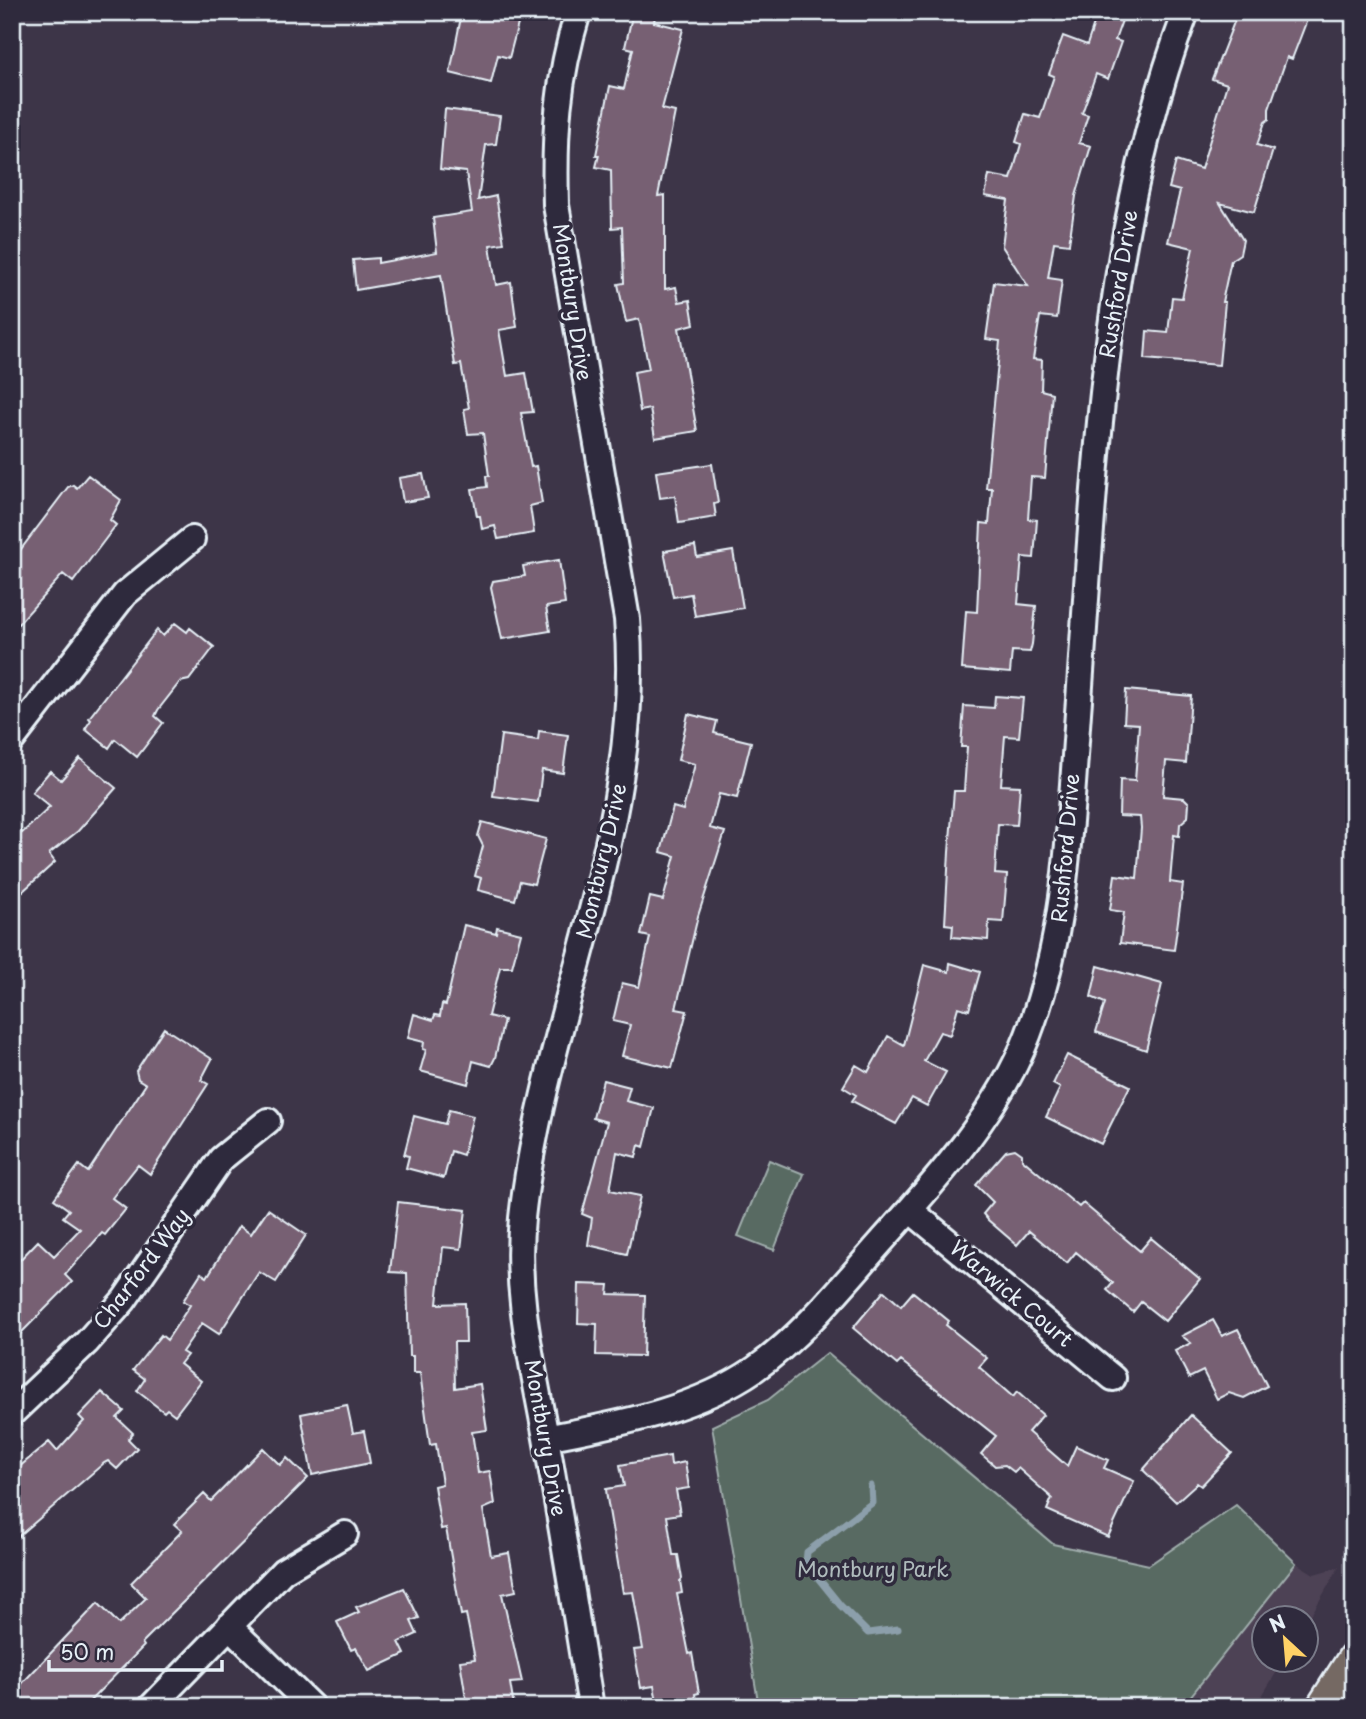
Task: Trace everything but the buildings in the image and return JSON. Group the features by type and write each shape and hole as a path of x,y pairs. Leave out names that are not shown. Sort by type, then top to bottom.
{"main road":[{"path":"1322,1707 1354,1657"}],"street":[{"name":"Montbury Drive","path":"579,12 563,62 554,138 556,205 627,619 631,664 622,769 613,829 537,1115 522,1217 519,1258 523,1303 591,1707"},
{"name":"Rushford Drive","path":"546,1437 632,1422 714,1391 754,1369 834,1296 910,1210 1000,1093 1028,1037 1062,915 1097,460 1112,303 1140,155 1186,12"},
{"path":"12,740 125,594 192,539"},
{"name":"Charford Way","path":"12,1413 87,1342 124,1300 221,1160 268,1121"},
{"name":"Warwick Court","path":"910,1210 1113,1378"},
{"path":"150,1707 283,1571 345,1534"},
{"path":"229,1626 312,1707"}],"shaded area":[{"path":"1296,1563 1314,1574 1339,1567 1317,1604 1264,1604"},
{"path":"1250,1621 1250,1674 1275,1674 1255,1707 1182,1707"}],"green space":[{"path":"769,1160 804,1174 774,1250 738,1236"},
{"name":"Montbury Park","path":"827,1353 1053,1544 1149,1565 1236,1505 1296,1563 1264,1604 1250,1604 1250,1621 1182,1707 759,1707 712,1426 768,1400"}],"waterway":[{"path":"871,1486 872,1503 807,1552 806,1563 840,1605 868,1633 898,1629"}]}
